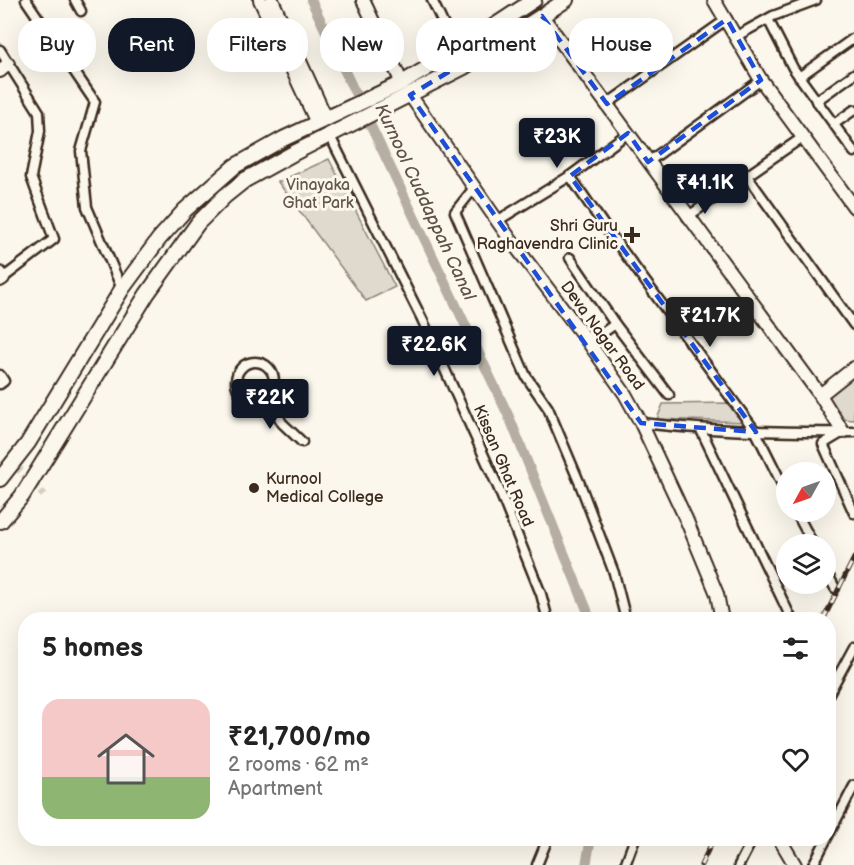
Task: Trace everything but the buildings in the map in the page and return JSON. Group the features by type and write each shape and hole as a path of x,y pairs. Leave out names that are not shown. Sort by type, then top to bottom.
{"main road":[{"path":"0,521 22,495 147,294 198,223 245,180 334,131 464,67 566,0"},
{"path":"504,18 529,1"},
{"path":"0,479 28,443 122,289 159,239 178,218 235,166 421,72"}],"street":[{"path":"26,0 95,102 81,151 87,207 122,289"},
{"path":"75,0 81,12"},
{"path":"260,0 326,118"},
{"path":"272,0 326,118"},
{"path":"363,0 402,83"},
{"path":"432,0 440,18"},
{"path":"714,0 761,80 854,207"},
{"path":"735,37 768,19 816,0"},
{"path":"542,16 687,217 848,432"},
{"path":"607,104 727,19"},
{"path":"768,19 792,68 853,148"},
{"path":"799,77 854,38"},
{"path":"0,50 4,67 39,112 40,131 31,177 54,239 1,277"},
{"path":"816,100 854,74"},
{"path":"648,162 761,80"},
{"name":"Deva Nagar Road","path":"410,95 497,221 625,394 686,519 717,594 720,612"},
{"path":"834,124 854,110"},
{"name":"Kissan Ghat Road","path":"334,131 498,487 541,594 546,612"},
{"path":"497,221 570,176 628,134"},
{"path":"687,217 803,137"},
{"path":"570,176 756,432 776,472"},
{"path":"747,176 854,325"},
{"path":"474,188 455,212 526,376 548,408 580,483 614,573 624,612"},
{"path":"570,258 615,324 669,395"},
{"path":"589,343 615,324"},
{"path":"256,362 267,367 271,372 273,382 267,395 256,400 240,393 236,381 240,369 256,362"},
{"path":"820,395 854,368"},
{"path":"0,375 4,381 0,384"},
{"path":"267,395 282,423 302,442"},
{"path":"641,423 700,430 848,432"},
{"path":"700,430 788,612"},
{"path":"848,432 823,444 854,513"},
{"path":"836,680 854,647"},
{"path":"836,820 854,786"},
{"path":"537,865 545,846"},
{"path":"625,865 632,846"},
{"path":"739,865 749,846"},
{"path":"784,846 795,865"},
{"path":"813,865 822,846"}],"highlighted area":[{"path":"542,16 607,104 727,19 761,80 648,162 628,133 570,176 756,432 641,423 410,95"}],"green space":[{"name":"Vinayaka Ghat Park","path":"329,159 395,287 366,301 278,182"},
{"path":"854,371 854,420 842,419 826,393"},
{"path":"733,403 746,422 657,419 663,404"}],"waterway":[{"name":"Kurnool Cuddappah Canal","path":"311,0 510,419 587,612"},
{"name":"Kurnool Cuddappah Canal","path":"586,865 590,846"}],"tunnel":[{"path":"7,457 44,495"}],"railway":[{"path":"827,612 854,558"},
{"path":"701,865 710,846"}],"place":[{"name":"Shri Guru Raghavendra Clinic","path":"632,235"},
{"name":"Kurnool Medical College","path":"254,488"}]}
